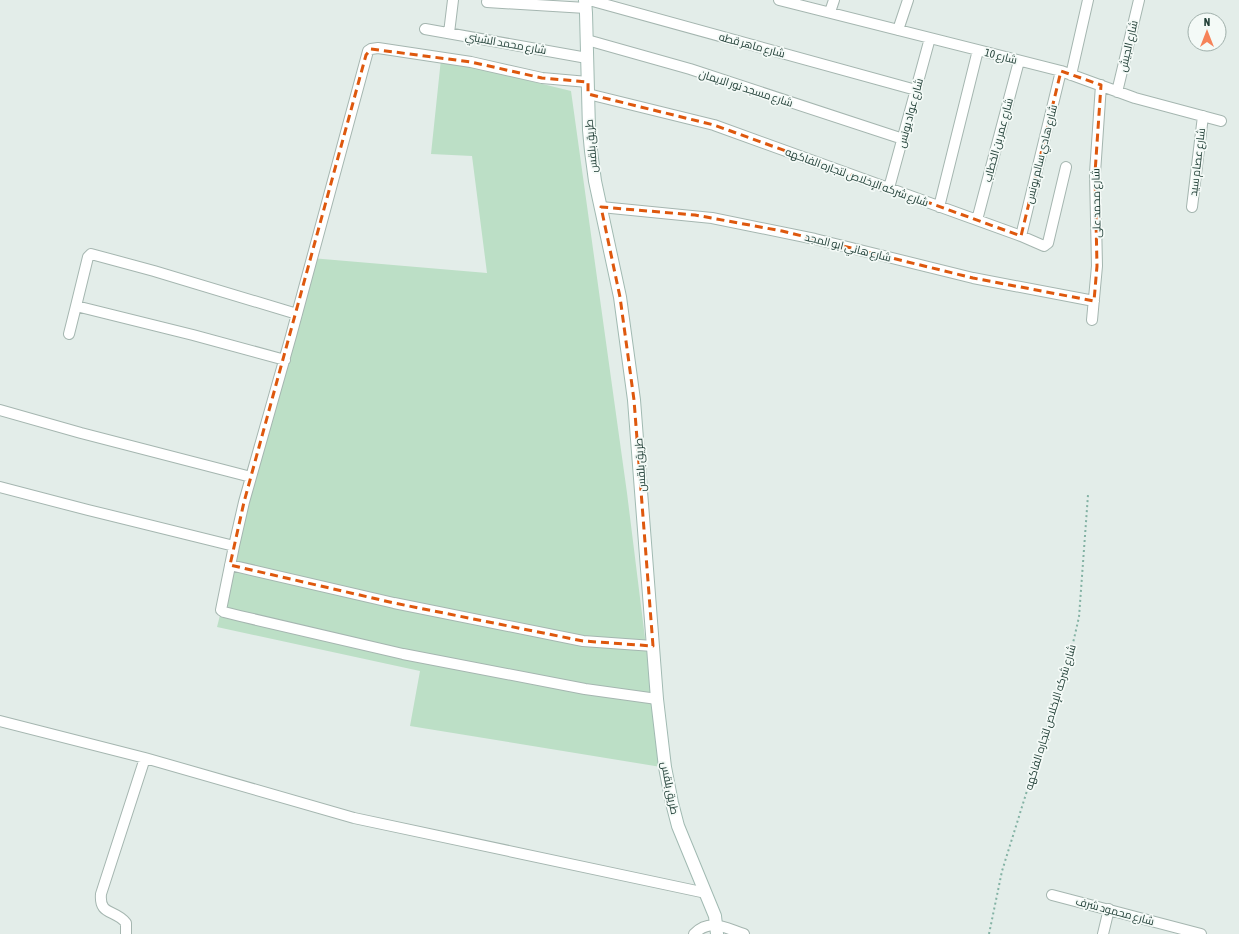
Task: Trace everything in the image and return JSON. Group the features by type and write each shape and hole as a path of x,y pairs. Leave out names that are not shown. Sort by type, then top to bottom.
{"main road":[{"name":"طريق بلقس","path":"586,3 591,151 595,182 620,297 634,400 657,699 665,767 678,826 715,916 717,930"}],"street":[{"path":"449,33 453,0"},
{"path":"830,12 834,0"},
{"path":"898,30 908,0"},
{"name":"شارع هادي سالم يونس","path":"1021,236 1066,73 1088,0"},
{"name":"شارع الجيش","path":"1117,92 1139,0"},
{"name":"شارع 10","path":"785,1 1066,73 1145,101 1221,121"},
{"name":"شارع ماهر قطه","path":"487,2 586,3 916,90"},
{"name":"شارع محمد الشيني","path":"425,29 587,58"},
{"name":"شارع عواد يونس","path":"889,188 930,38"},
{"name":"شارع مسجد نور الايمان","path":"587,40 690,69 903,139"},
{"path":"588,82 542,78 471,62 378,48 371,48 368,51 251,477 220,608 224,612 403,654 585,689 657,699"},
{"path":"939,207 978,50"},
{"name":"شارع عمر بن الخطاب","path":"977,220 1019,61"},
{"name":"شارع محمد على","path":"1092,320 1097,266 1095,173 1101,85"},
{"name":"شارع شركه الإخلاص لتجاره الفاكهه","path":"588,94 714,126 1021,236 1042,246 1047,245 1066,168"},
{"name":"شارع عصام سيد","path":"1192,207 1203,116"},
{"name":"شارع هاني ابو المجد","path":"600,207 712,218 815,239 973,278 1094,301"},
{"path":"69,334 88,257 91,254 154,271 297,314"},
{"path":"76,306 193,335 284,360"},
{"path":"0,410 81,433 251,477"},
{"path":"0,487 234,546"},
{"path":"230,565 394,603 583,641 653,646"},
{"path":"0,721 145,758 354,818 706,893"},
{"path":"126,934 126,923 123,919 103,908 100,903 101,894 145,758"},
{"name":"شارع محمود شرف","path":"1052,895 1201,934"},
{"path":"1103,934 1109,910"},
{"path":"694,934 700,928 708,925 717,930 744,934"}],"path":[{"name":"شارع شركه الإخلاص لتجاره الفاكهه","path":"989,934 1002,871 1073,643 1079,617 1088,496"}],"highlighted area":[{"path":"371,49 471,62 542,78 588,82 588,94 714,125 1021,236 1061,71 1101,85 1095,173 1097,266 1094,301 973,278 782,231 695,215 601,207 620,297 634,400 653,646 583,641 394,603 230,565 244,502 366,55"}],"green space":[{"path":"441,59 571,91 627,493 661,767 410,726 420,671 217,627 311,258 487,273 472,156 431,154"}]}
